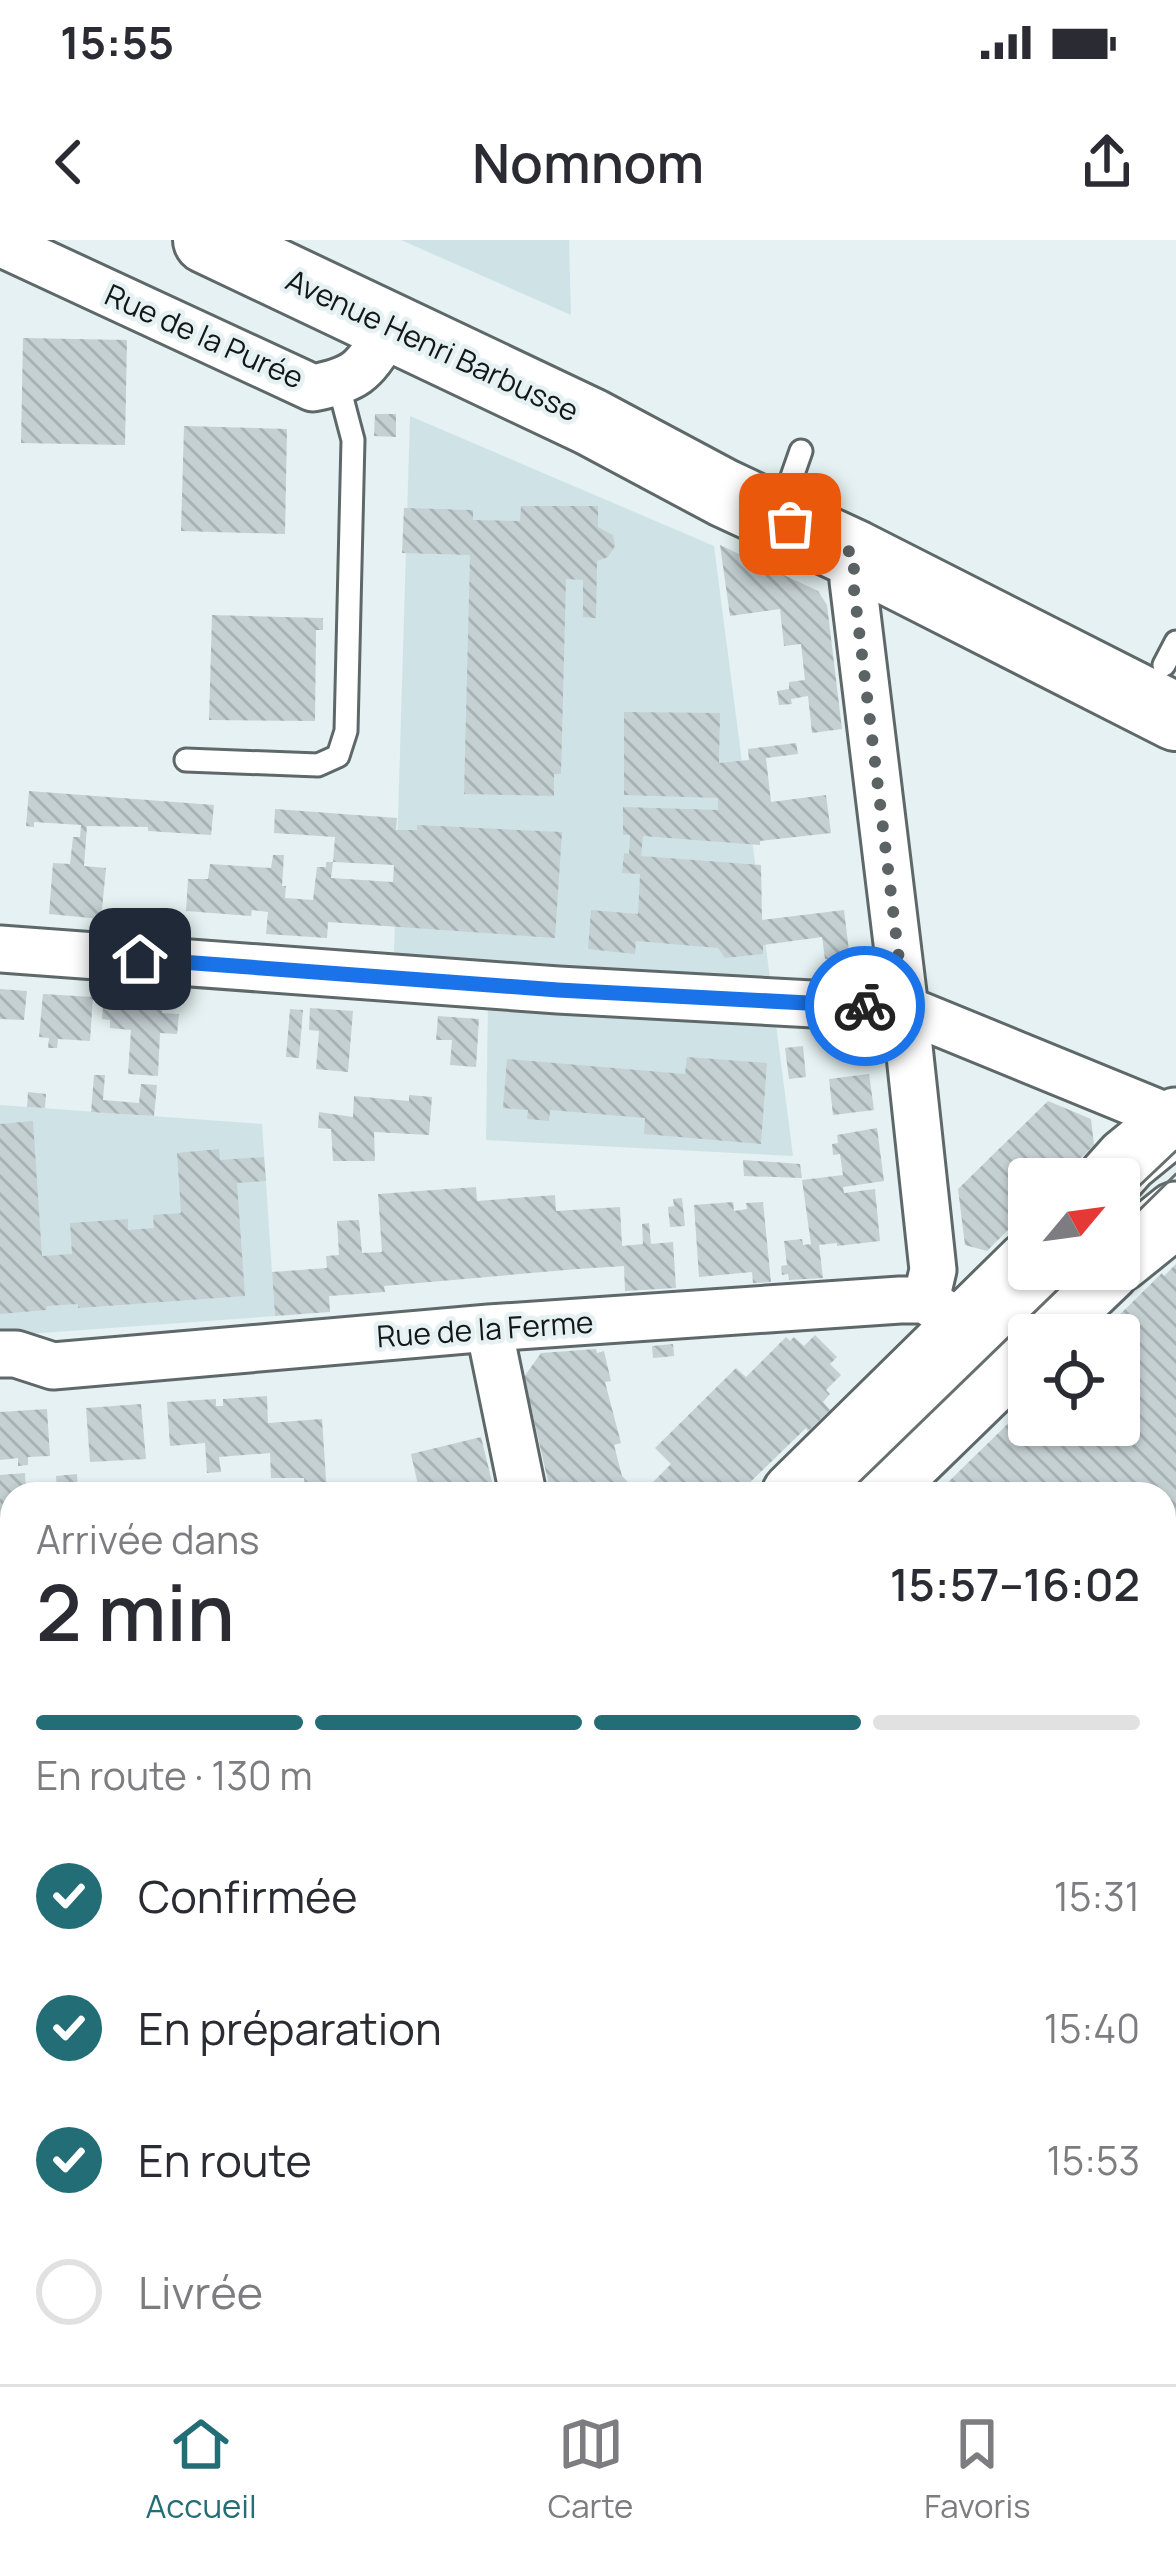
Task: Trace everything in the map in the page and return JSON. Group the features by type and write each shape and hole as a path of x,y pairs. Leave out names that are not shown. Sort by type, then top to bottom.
{"main road":[{"name":"Avenue Henri Barbusse","path":"207,240 591,422 724,493 855,554 1173,673"},
{"name":"Avenue Henri Barbusse","path":"591,422 728,463 794,471 1173,673"}],"street":[{"name":"Rue de la Purée","path":"0,243 314,388 361,372 392,327"},
{"path":"855,554 853,581 933,1270 945,1313"},
{"path":"0,949 905,1009 1176,1120 1129,1158"},
{"path":"1140,1243 1176,1214"},
{"path":"804,1482 945,1313 1008,1276"},
{"path":"1061,1314 1086,1290"},
{"name":"Rue de la Ferme","path":"0,1354 53,1366 489,1328 945,1313"},
{"path":"489,1328 521,1482"},
{"path":"887,1482 1008,1364"}],"lane":[{"path":"186,760 318,765 338,756 346,730 353,440 338,383"}],"shaded area":[{"path":"401,240 569,240 571,315"},
{"path":"410,416 714,546 793,1156 486,1140 488,1002 394,952"},
{"path":"0,1105 262,1124 275,1316 0,1336"}],"building":[{"path":"23,338 127,340 125,445 21,443"},
{"path":"375,414 396,414 396,437 374,436"},
{"path":"184,426 287,429 285,534 181,531"},
{"path":"521,506 598,506 598,527 613,535 615,546 608,557 597,561 596,618 583,617 583,580 566,579 561,774 554,774 554,796 464,794 470,555 402,553 404,508 473,510 473,520 520,521"},
{"path":"720,545 818,591 827,605 842,729 812,733 808,696 779,705 777,691 789,689 789,682 805,680 801,644 784,646 780,609 730,616"},
{"path":"212,615 323,618 323,630 316,630 315,721 209,720"},
{"path":"624,712 720,713 719,763 749,760 748,749 796,743 798,754 766,758 771,802 826,795 831,833 760,841 760,845 643,836 641,856 761,865 762,920 844,910 850,959 825,959 822,937 763,945 763,954 725,958 718,948 636,941 635,954 588,949 591,910 638,914 640,874 622,873 630,835 623,835 623,807 718,810 718,798 624,795"},
{"path":"29,791 214,805 211,835 87,826 84,866 106,868 101,919 49,914 53,863 70,864 73,837 80,837 81,825 34,822 34,827 26,826"},
{"path":"275,809 397,818 396,830 417,830 417,825 562,832 555,938 328,922 327,938 266,934 268,912 252,910 251,916 186,911 188,879 208,879 210,864 271,868 273,855 284,855 285,898 313,900 317,867 333,862 335,837 274,833","holes":["333,862 394,865 393,882 331,878"]},
{"path":"0,989 27,991 24,1020 0,1019"},
{"path":"43,994 93,997 90,1041 58,1039 57,1048 48,1048 49,1038 39,1037"},
{"path":"104,994 164,999 162,1013 179,1014 177,1034 160,1033 158,1076 128,1074 131,1030 110,1028 110,1020 102,1019"},
{"path":"310,1008 353,1011 348,1072 316,1069 319,1031 309,1030"},
{"path":"290,1009 303,1010 299,1058 286,1057"},
{"path":"438,1016 479,1019 476,1067 450,1065 452,1040 436,1040"},
{"path":"803,1046 806,1077 789,1079 785,1048"},
{"path":"687,1057 767,1063 761,1144 644,1134 645,1118 550,1110 549,1121 527,1119 528,1110 503,1108 507,1059 685,1074"},
{"path":"869,1074 874,1110 833,1115 829,1079"},
{"path":"94,1075 105,1075 103,1100 139,1103 141,1084 157,1085 154,1116 91,1112"},
{"path":"28,1092 46,1094 45,1108 27,1107"},
{"path":"409,1095 432,1097 429,1135 374,1132 375,1161 333,1161 331,1129 318,1128 319,1112 353,1117 354,1096 409,1101"},
{"path":"1048,1101 1091,1119 1094,1145 1081,1158 1008,1158 1008,1230 987,1251 965,1245 958,1189"},
{"path":"33,1121 42,1256 72,1254 70,1223 128,1219 128,1230 154,1228 153,1215 181,1213 177,1153 219,1149 220,1160 264,1157 266,1181 237,1183 245,1296 47,1306 46,1310 0,1314 0,1124"},
{"path":"877,1128 884,1181 843,1187 844,1193 875,1189 880,1241 819,1245 823,1278 789,1280 788,1274 782,1275 781,1266 787,1265 784,1241 802,1239 803,1245 811,1244 802,1180 843,1175 840,1154 833,1155 837,1135"},
{"path":"743,1160 800,1164 802,1178 744,1176"},
{"path":"476,1187 477,1201 555,1195 556,1211 620,1207 622,1246 643,1244 642,1224 649,1223 651,1244 673,1242 676,1288 625,1291 624,1266 577,1269 384,1286 385,1292 329,1296 330,1312 275,1316 272,1272 327,1268 326,1256 339,1255 337,1221 359,1220 362,1253 382,1252 378,1194"},
{"path":"682,1198 685,1226 670,1227 668,1207 674,1206 673,1199"},
{"path":"733,1202 734,1211 747,1209 746,1203 763,1202 771,1282 753,1283 752,1272 699,1277 694,1205"},
{"path":"1176,1264 1176,1482 948,1482 1008,1424 1008,1446 1140,1446 1140,1314 1120,1314 1162,1273 1164,1276"},
{"path":"815,1335 837,1357 830,1364 841,1375 826,1390 830,1394 823,1402 830,1410 808,1431 806,1428 750,1482 653,1482 671,1464 655,1448 736,1368 746,1377 786,1337 804,1346"},
{"path":"673,1344 674,1356 653,1358 652,1346"},
{"path":"604,1351 611,1381 605,1382 621,1443 614,1445 628,1482 548,1482 524,1377 541,1353"},
{"path":"267,1396 268,1423 322,1419 326,1482 271,1478 270,1453 219,1457 221,1472 207,1473 205,1443 170,1446 167,1402 216,1399 216,1406 223,1406 223,1399"},
{"path":"141,1404 146,1459 90,1462 86,1408"},
{"path":"47,1409 50,1456 28,1457 28,1465 18,1466 18,1458 0,1460 0,1412"},
{"path":"481,1437 492,1482 417,1482 411,1454"},
{"path":"25,1473 25,1482 0,1482 0,1475"},
{"path":"77,1474 77,1482 56,1482 56,1476"}],"tram line":[{"path":"1140,1185 1176,1151"},
{"path":"1140,1209 1176,1174"},
{"path":"859,1482 1057,1290"}],"way so far":[{"path":"790,524 855,554 853,581 905,1009 865,1006"}],"route":[{"path":"140,959 558,990 865,1006"}]}
